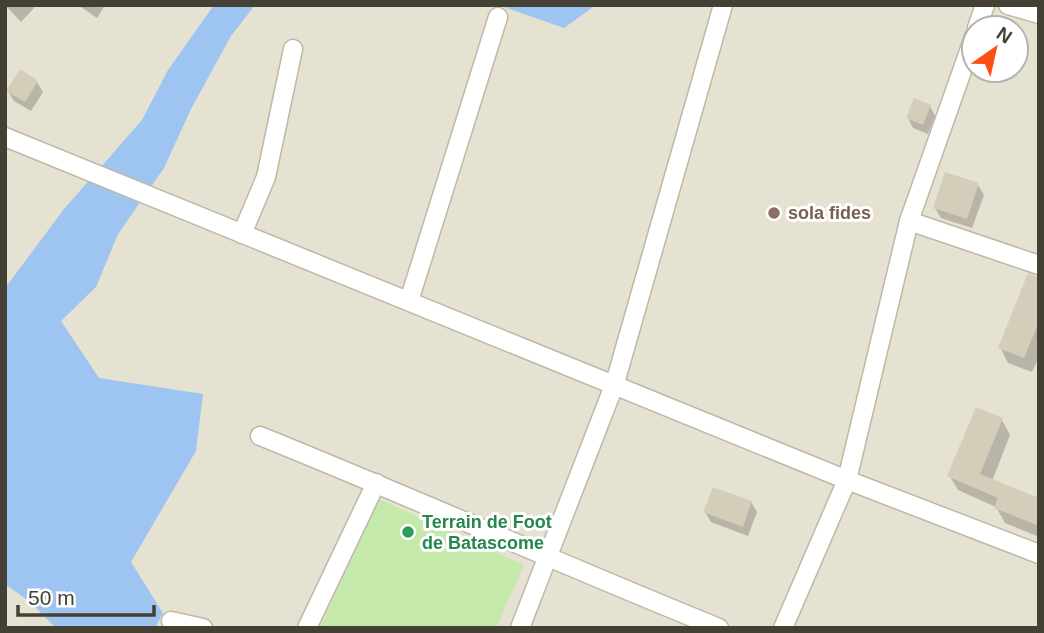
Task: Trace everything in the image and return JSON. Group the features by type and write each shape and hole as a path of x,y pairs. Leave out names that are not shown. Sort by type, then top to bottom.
{"street":[{"path":"520,628 615,383 723,5"},
{"path":"1009,5 1039,14"},
{"path":"409,301 498,17"},
{"path":"242,234 266,177 293,49"},
{"path":"783,628 847,480 909,221 960,77"},
{"path":"5,137 615,383 847,480 1039,554"},
{"path":"909,221 1039,265"},
{"path":"261,436 376,483 547,559 719,628"},
{"path":"307,628 376,483"},
{"path":"172,621 203,628"}],"shaded area":[{"path":"5,5 1039,5 1039,628 5,628"}],"green space":[{"name":"Terrain de Foot de Batascome","path":"379,499 524,565 496,628 320,628"}],"water":[{"path":"214,5 255,5 231,36 191,109 164,168 118,234 96,287 61,321 99,378 203,394 196,451 131,562 163,613 155,628 56,628 30,602 5,584 5,288 64,209 142,120 168,70"},
{"path":"498,5 596,5 564,28"}],"building":[{"path":"20,69 38,81 25,102 6,91"},
{"path":"914,98 931,105 923,125 906,118"},
{"path":"945,172 979,183 967,219 933,208"},
{"path":"1028,273 1039,277 1039,322 1024,358 998,348"},
{"path":"976,407 1003,418 980,474 1039,498 1039,526 994,508 998,498 947,476"},
{"path":"713,487 752,501 743,527 703,512"}],"place":[{"name":"sola fides","path":"774,213"},
{"name":"Terrain de Foot de Batascome","path":"408,532"}]}
